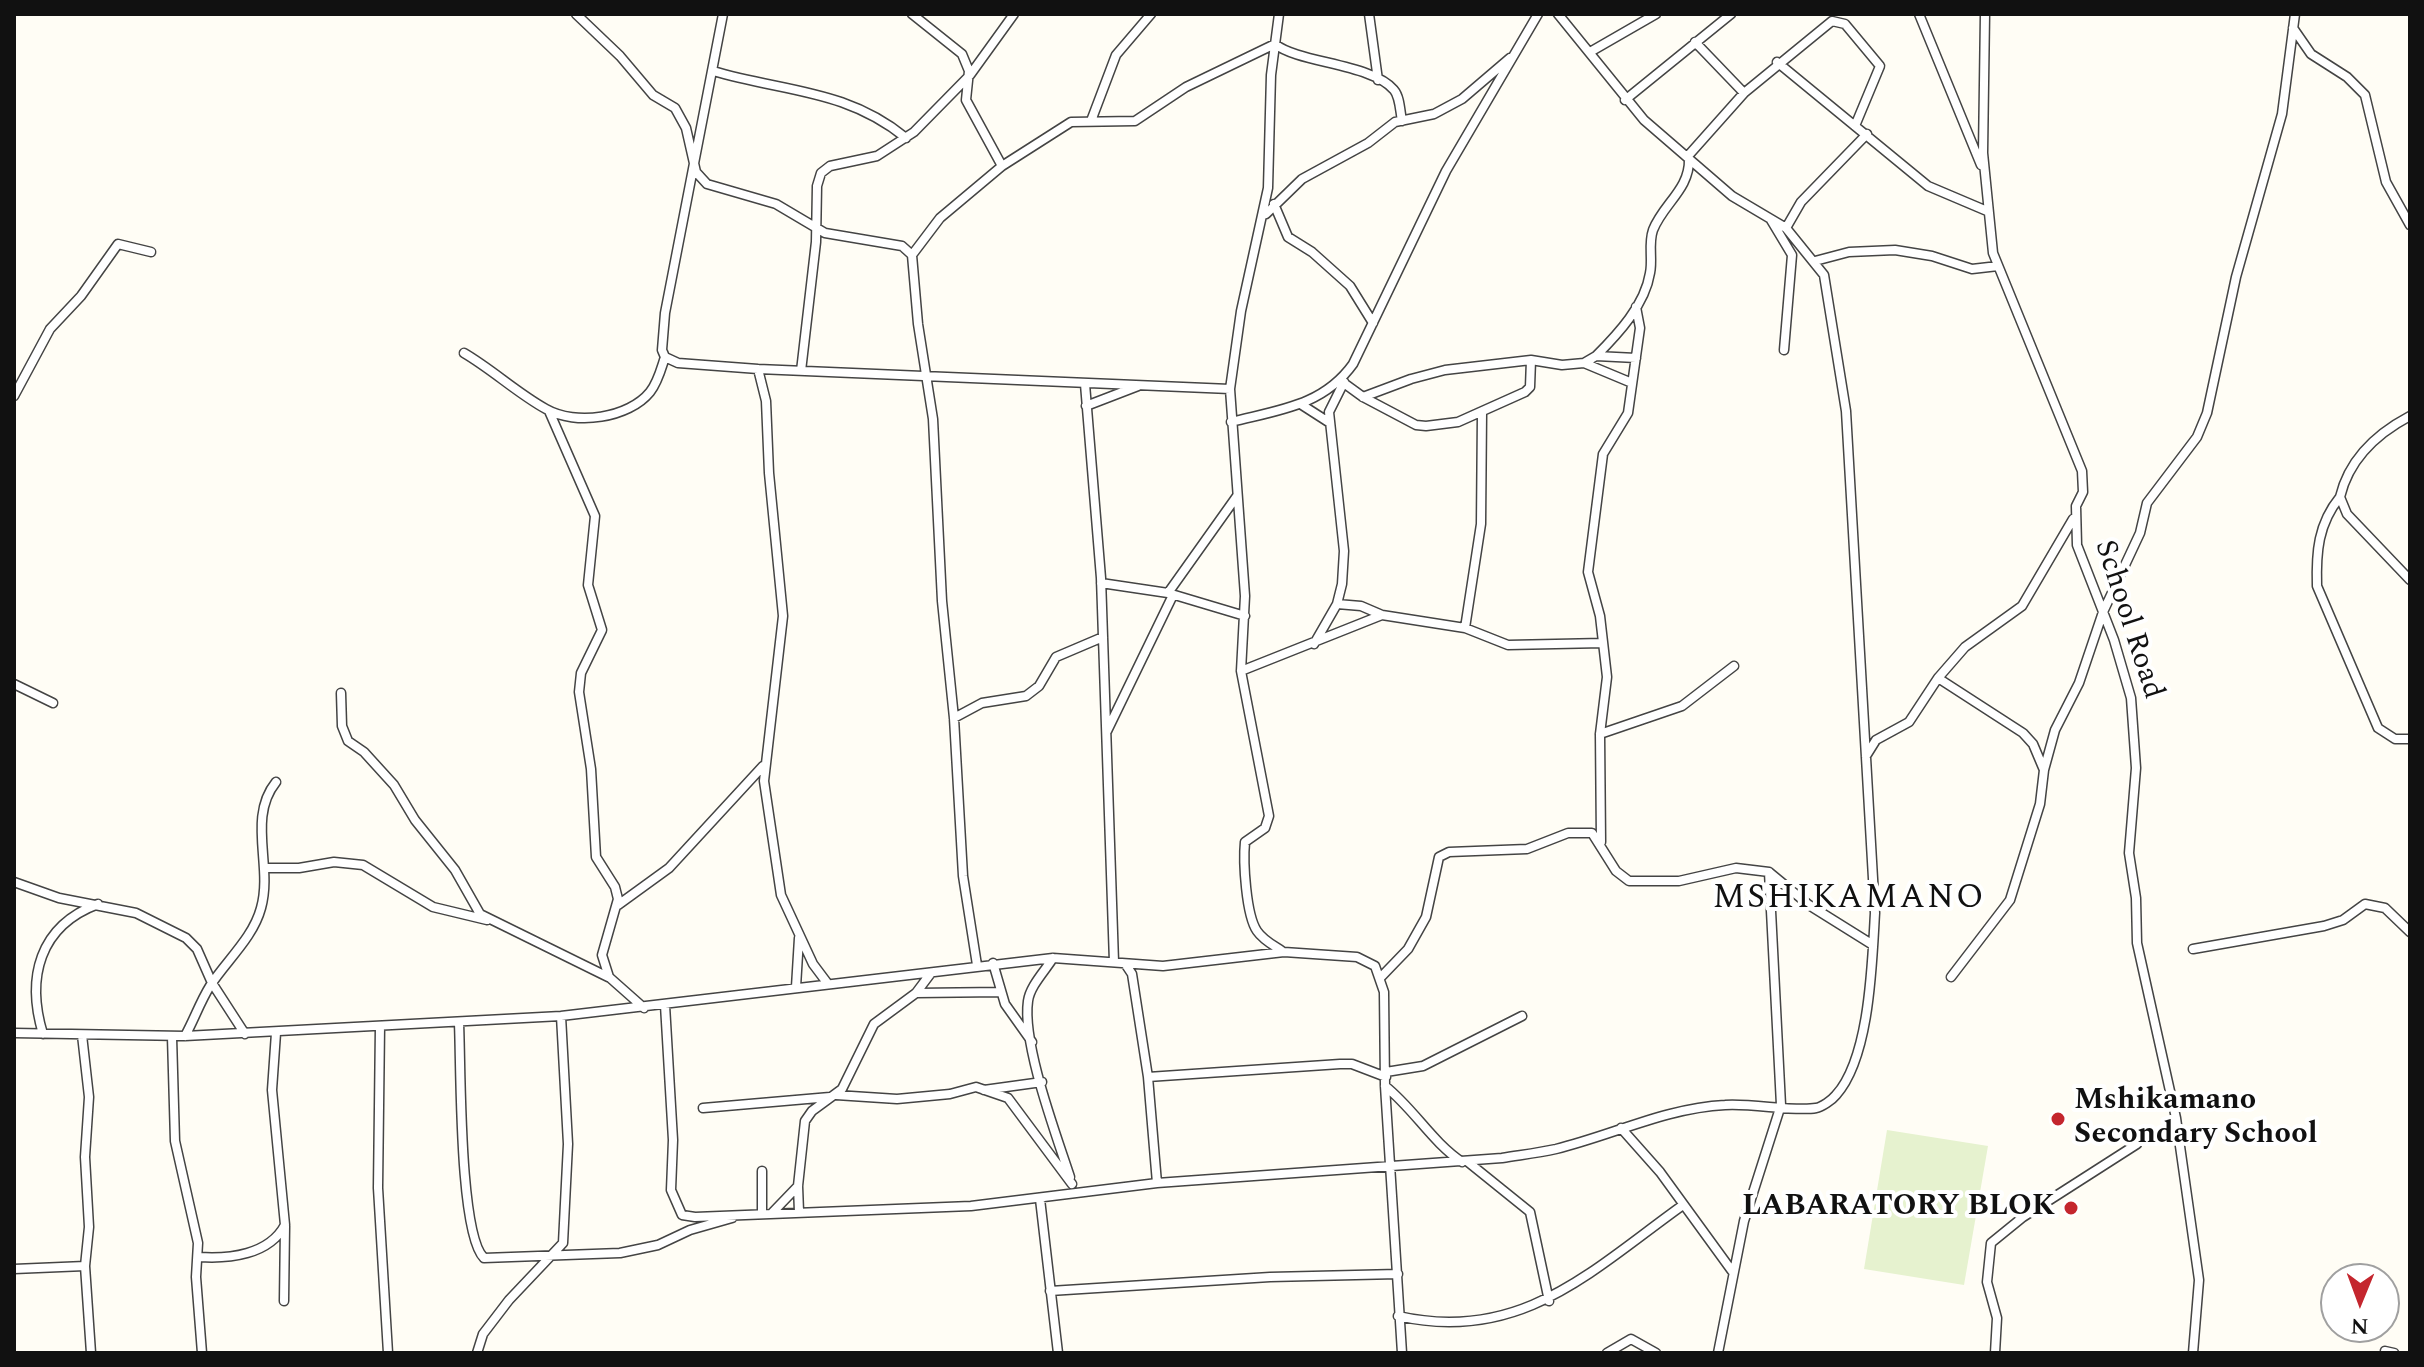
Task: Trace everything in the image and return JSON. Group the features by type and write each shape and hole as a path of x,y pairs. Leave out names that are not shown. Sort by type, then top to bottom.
{"street":[{"path":"576,14 620,56 653,95 675,108 686,128 700,179 707,184 776,204 817,229 841,237 902,246 912,255"},
{"path":"723,14 665,313 662,350 665,357 678,363 758,369 1230,389"},
{"path":"912,14 962,54 970,75 966,100 1002,166"},
{"path":"801,371 817,229 817,186 825,169 877,156 906,138 970,75 1014,14"},
{"path":"1091,121 1116,55 1151,14"},
{"path":"1279,14 1264,216 1241,311 1230,389 1245,616 1241,671 1269,807 1265,828 1245,842 1251,915 1257,931 1284,952"},
{"path":"1369,14 1378,80"},
{"path":"1313,644 1337,604 1344,551 1330,423 1331,405 1446,171 1537,18 1547,14"},
{"path":"665,1005 673,1140 672,1199 687,1216 971,1206 1040,1199 1073,1188 1465,1162 1555,1149 1621,1128 1709,1106 1818,1108 1834,1097 1847,1080 1864,1013 1875,913 1846,408 1830,293 1815,261 1786,228 1732,196 1625,100 1558,14"},
{"path":"1590,52 1656,14"},
{"path":"1625,100 1731,14"},
{"path":"1919,14 1985,174"},
{"name":"School Road","path":"1985,14 1982,88 1985,174 1987,211 1998,266 2082,471 2083,492 2075,516 2077,545 2127,682 2133,714 2136,781 2129,853 2136,898 2137,943 2176,1118 2199,1280 2193,1353"},
{"path":"1951,977 2010,900 2040,804 2044,770 2055,730 2079,683 2103,612 2140,533 2147,503 2197,437 2207,413 2236,277 2282,114 2295,14"},
{"path":"1584,363 1596,356 1636,307 1650,275 1652,234 1687,179 1688,158 1744,93 1777,62 1838,17 1880,66 1855,126"},
{"path":"2293,28 2311,54 2347,77 2365,95 2386,182 2410,225"},
{"path":"1695,42 1744,93"},
{"path":"977,965 965,892 954,718 942,601 938,474 929,377 918,324 912,255 940,218 1002,166 1071,122 1135,121 1186,87 1275,44"},
{"path":"1275,44 1288,53 1336,63 1395,90 1402,121"},
{"path":"1264,216 1302,179 1402,121 1434,114 1462,99 1517,53"},
{"path":"1777,62 1928,186 1987,211"},
{"path":"713,71 845,101 871,113 906,138"},
{"path":"1786,228 1801,202 1867,134"},
{"path":"1274,204 1288,237 1312,252 1350,286 1373,323"},
{"path":"1768,216 1792,255 1784,350"},
{"path":"14,396 50,329 81,296 118,244 151,252"},
{"path":"1815,261 1849,252 1895,250 1932,256 1972,269 1998,266"},
{"path":"1601,842 1600,734 1607,688 1600,616 1588,572 1603,454 1623,425 1632,383 1640,328 1636,307"},
{"path":"464,353 549,411 595,417 627,409 650,393 665,357"},
{"path":"1596,356 1636,358"},
{"path":"1342,381 1363,397 1416,425 1440,425 1482,413 1528,390 1531,360"},
{"path":"1363,397 1445,370 1531,360 1584,363 1632,383"},
{"path":"758,369 766,401 769,473 783,616 764,766 776,879 800,937 828,984"},
{"path":"1231,422 1302,405 1342,381"},
{"path":"1085,384 1101,583 1114,962"},
{"path":"1086,406 1143,384"},
{"path":"1302,405 1330,423"},
{"path":"549,411 595,516 588,585 602,630 581,673 579,692 593,791 596,857 615,887 616,907 602,955 609,977"},
{"path":"1465,628 1481,524 1482,413"},
{"path":"2410,416 2368,445 2349,468 2340,497 2324,518 2319,537 2317,586 2378,728 2395,739 2410,739"},
{"path":"1107,731 1171,594 1237,495"},
{"path":"2340,497 2347,514 2410,580"},
{"path":"1866,757 1876,740 1909,722 1938,678 1965,647 2022,606 2075,516"},
{"path":"1101,583 1171,594 1245,616"},
{"path":"1337,604 1361,606 1382,615 1465,628 1508,645 1603,643"},
{"path":"1241,671 1382,615"},
{"path":"954,718 982,703 1026,696 1039,686 1056,657 1103,637"},
{"path":"1600,734 1682,706 1734,666"},
{"path":"1938,678 2023,733 2033,744 2044,770"},
{"path":"14,684 53,703"},
{"path":"341,693 342,726 348,741 364,752 394,785 415,820 455,870 473,905 489,920"},
{"path":"616,907 669,868 764,766"},
{"path":"185,1036 212,983 255,923 261,908 266,868 261,814 267,793 276,782"},
{"path":"1381,977 1408,949 1422,926 1439,857 1449,852 1527,849 1578,832 1592,833 1601,842 1616,871 1629,881 1679,881 1736,868 1769,872 1809,905 1873,945"},
{"path":"266,868 299,868 334,862 363,865 433,907 489,920 560,951 609,977 644,1008"},
{"path":"1718,1353 1732,1272 1751,1195 1781,1105 1769,872"},
{"path":"14,882 59,898 136,913 186,938 203,958 212,983 245,1034"},
{"path":"43,1034 34,997 44,954 67,918 98,904"},
{"path":"2193,949 2324,926 2343,920 2365,904 2385,908 2410,932"},
{"path":"796,987 800,937"},
{"path":"14,1033 172,1037 561,1016 1053,958 1126,965 1180,965 1284,952 1357,957 1375,966 1381,977 1402,1353"},
{"path":"1053,958 1028,1001 1032,1043 1073,1188"},
{"path":"993,963 1011,1017 1032,1043"},
{"path":"1126,965 1132,974 1148,1077 1157,1183"},
{"path":"799,1212 798,1186 805,1121 812,1111 836,1096 874,1024 916,993 931,973"},
{"path":"916,993 1001,992"},
{"path":"477,1353 483,1334 509,1300 530,1274 563,1243 568,1186 561,1016"},
{"path":"1386,1079 1423,1066 1522,1016"},
{"path":"459,1023 469,1218 476,1251 491,1260 594,1255 643,1249 739,1216"},
{"path":"380,1026 378,1188 388,1353"},
{"path":"276,1033 272,1090 285,1225 284,1301"},
{"path":"82,1035 89,1110 85,1157 89,1227 85,1266 91,1353"},
{"path":"172,1037 175,1141 199,1257 196,1277 202,1353"},
{"path":"1148,1077 1352,1064 1386,1079 1442,1146 1530,1212 1549,1301"},
{"path":"984,1090 1042,1082"},
{"path":"703,1108 836,1096 897,1099 950,1094 971,1087 1008,1098 1073,1188"},
{"path":"1621,1128 1732,1272"},
{"path":"1995,1353 1997,1318 1987,1282 1991,1243 2006,1229 2137,1144"},
{"path":"762,1171 766,1214"},
{"path":"766,1214 798,1186"},
{"path":"1040,1199 1058,1353"},
{"path":"1398,1316 1430,1322 1475,1319 1525,1310 1549,1301 1595,1272 1683,1205"},
{"path":"199,1257 239,1255 256,1250 279,1236 285,1225"},
{"path":"14,1269 85,1266"},
{"path":"1050,1291 1270,1277 1398,1274"},
{"path":"1607,1353 1631,1339 1656,1353"}],"green space":[{"path":"1887,1130 1988,1146 1964,1285 1864,1269"}],"place":[{"name":"Mshikamano Secondary School","path":"2058,1119"},
{"name":"LABARATORY BLOK","path":"2071,1208"}],"district":[{"name":"MSHIKAMANO","path":"1849,900"}]}
